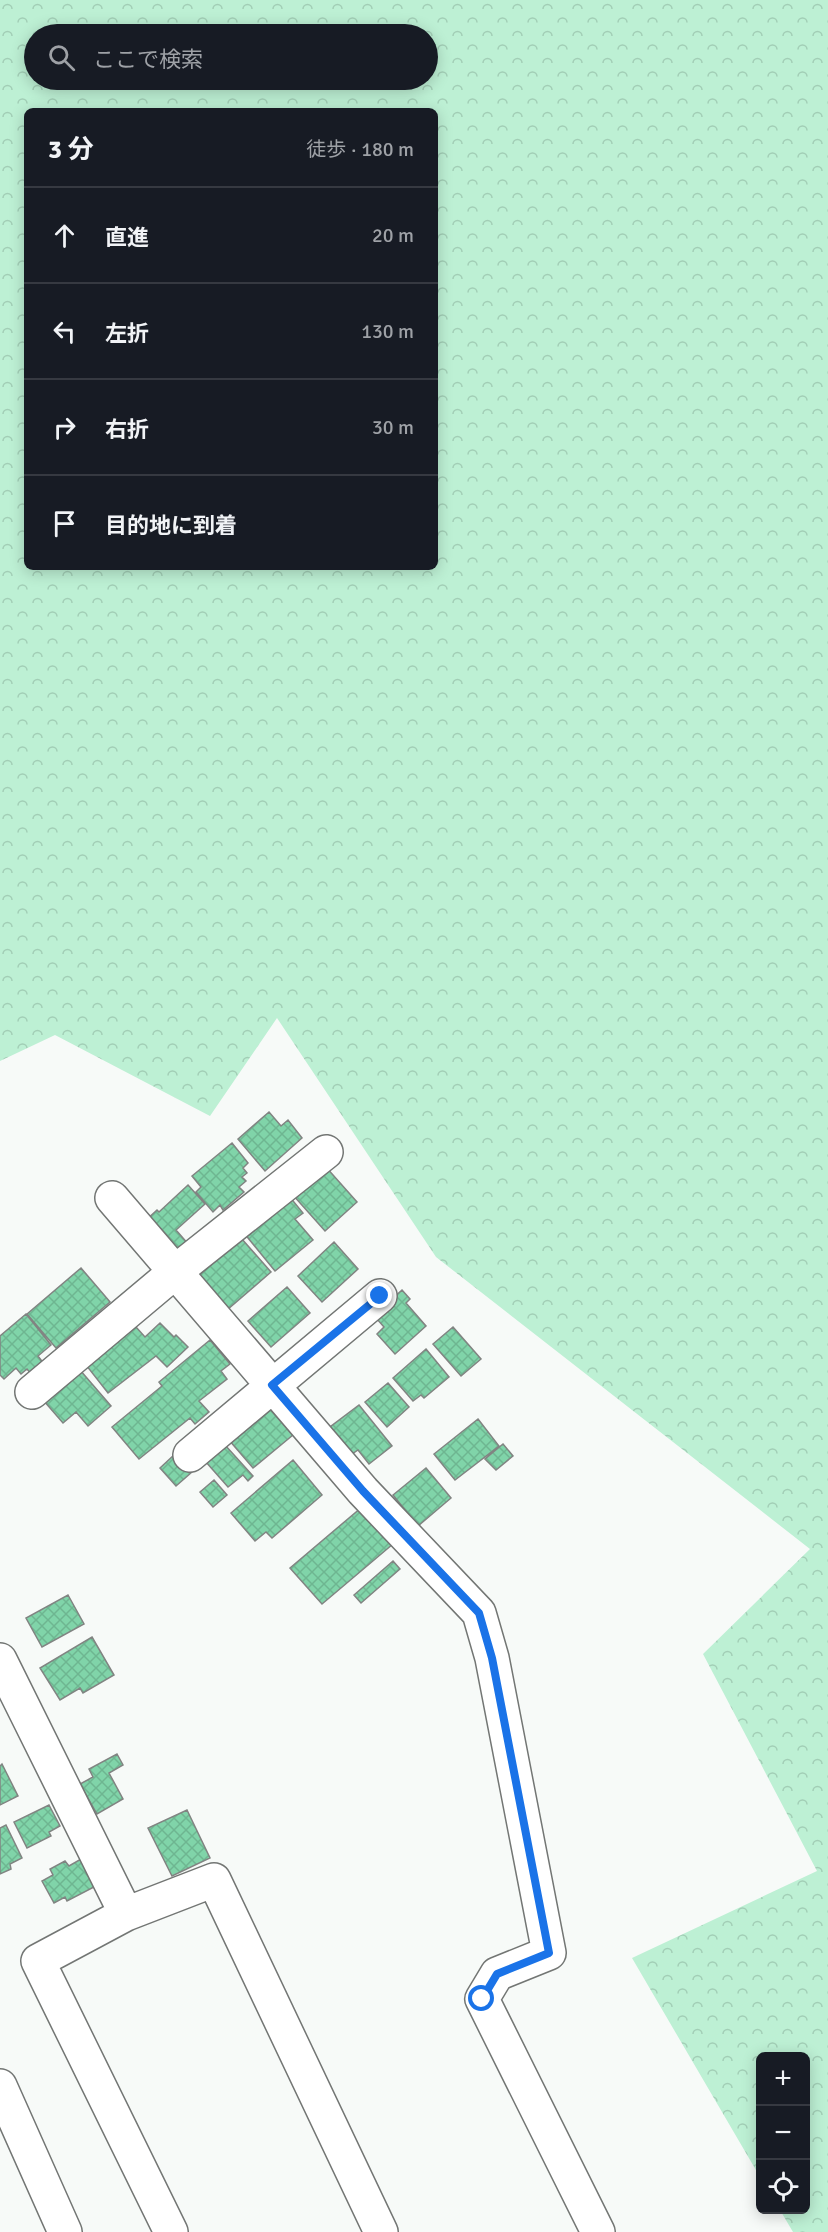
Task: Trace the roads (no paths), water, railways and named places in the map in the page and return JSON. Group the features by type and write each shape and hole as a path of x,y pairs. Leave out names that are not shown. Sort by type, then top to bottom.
{"street":[{"path":"32,1392 176,1271 326,1152"},
{"path":"112,1198 363,1491 479,1613 492,1658 549,1953 497,1974 482,1999 598,2232"},
{"path":"190,1455 380,1296"},
{"path":"0,1660 126,1914"},
{"path":"171,2232 39,1961 126,1914 214,1880 381,2232"},
{"path":"0,2086 65,2232"}]}
